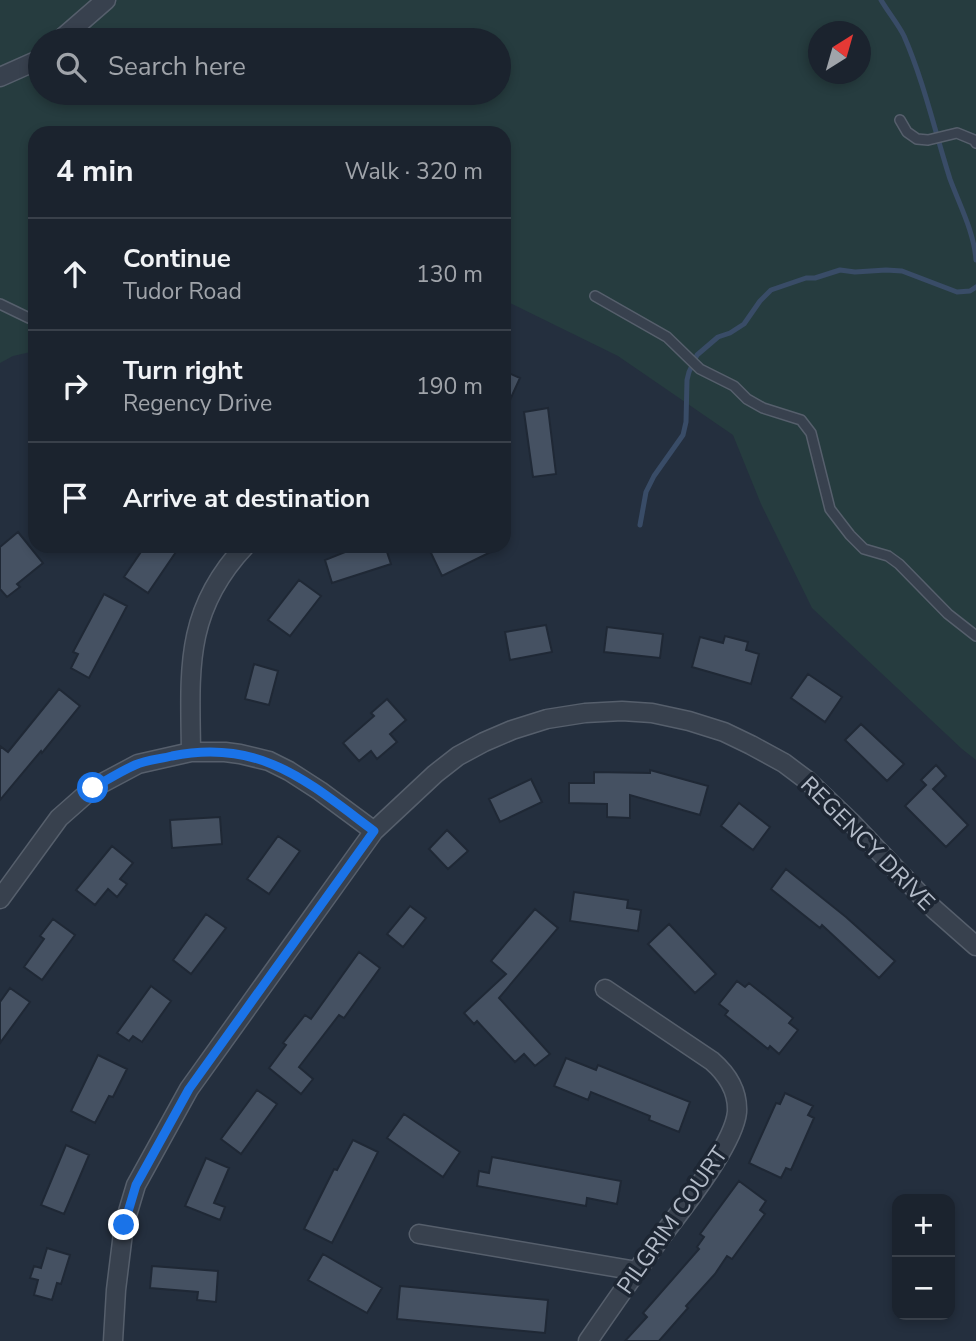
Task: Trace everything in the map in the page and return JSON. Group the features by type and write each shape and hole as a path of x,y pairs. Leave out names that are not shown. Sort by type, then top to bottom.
{"street":[{"path":"74,28 106,0"},
{"path":"0,76 28,64"},
{"path":"191,752 190,685 198,626 215,584 238,553"},
{"name":"REGENCY DRIVE","path":"113,1341 124,1225 136,1185 189,1089 374,831 458,757 493,738 547,719 622,711 652,713 724,732 784,763 808,781 934,909 976,946"},
{"path":"0,899 59,818 93,788 138,764 191,752 232,753 269,761 320,791 374,831"},
{"name":"PILGRIM COURT","path":"587,1341 703,1180 726,1142 737,1113 731,1084 723,1071 606,989"},
{"path":"419,1234 637,1271"}],"lane":[{"path":"901,120 907,132 918,139 928,141 957,133 976,142"},
{"path":"595,296 667,337 700,369 734,386 747,399 763,408 801,420 811,433 830,509 850,535 864,549 888,556 900,564 948,614 976,636"},
{"path":"0,304 28,318"}],"green space":[{"path":"0,0 976,0 976,760 812,608 761,504 733,435 618,356 511,303 511,126 28,126 28,353 0,363"}],"building":[{"path":"511,374 520,378 511,398"},
{"path":"548,408 556,474 533,477 524,412"},
{"path":"18,532 28,544 28,553 35,553 43,563 17,584 20,587 7,597 0,589 0,547"},
{"path":"140,553 175,553 148,593 124,577"},
{"path":"342,553 387,553 391,564 332,583 325,560"},
{"path":"431,553 489,553 442,576"},
{"path":"299,580 321,596 290,636 268,620"},
{"path":"104,594 127,606 89,678 71,668 78,654 73,652"},
{"path":"546,625 552,652 510,660 505,632"},
{"path":"607,627 663,634 660,658 604,652"},
{"path":"725,636 748,642 746,650 759,654 751,684 692,667 700,637 723,643"},
{"path":"254,664 278,671 269,705 245,699"},
{"path":"808,674 842,697 825,722 791,698"},
{"path":"59,689 80,706 0,800 0,746 8,752"},
{"path":"387,699 406,720 390,734 397,742 377,759 371,751 359,761 343,743 374,716 371,713"},
{"path":"861,724 904,764 887,781 845,740"},
{"path":"936,765 946,776 933,789 968,825 946,847 905,806 926,785 921,780"},
{"path":"650,770 708,786 700,815 630,795 630,818 607,817 607,804 569,803 569,783 594,783 594,772 650,773"},
{"path":"531,779 542,802 500,822 489,799"},
{"path":"739,803 770,827 753,850 721,826"},
{"path":"220,817 222,844 172,848 170,820"},
{"path":"447,830 468,851 448,869 429,849"},
{"path":"278,836 300,851 269,894 247,879"},
{"path":"112,846 133,863 120,879 127,884 117,897 108,889 95,905 76,890"},
{"path":"786,869 895,961 879,978 822,925 820,928 771,889"},
{"path":"574,892 628,900 627,908 641,910 638,931 570,921"},
{"path":"410,906 426,918 403,947 387,934"},
{"path":"535,909 558,928 499,998 550,1054 535,1066 524,1054 515,1062 477,1021 474,1024 464,1013 506,974 491,961"},
{"path":"206,914 226,928 191,974 173,960"},
{"path":"53,919 75,935 42,980 24,967 44,939 40,936"},
{"path":"669,924 716,974 695,993 648,944"},
{"path":"359,952 380,968 344,1018 339,1015 299,1067 313,1079 301,1094 269,1068 286,1045 283,1043 305,1015 311,1019"},
{"path":"737,981 745,987 749,983 793,1018 789,1023 798,1030 779,1054 770,1046 768,1049 725,1015 728,1011 719,1004"},
{"path":"151,986 171,1001 142,1042 133,1036 129,1041 117,1033"},
{"path":"10,988 30,1002 0,1043 0,1002"},
{"path":"98,1055 127,1069 113,1097 109,1096 95,1123 71,1111"},
{"path":"566,1058 596,1070 598,1065 690,1102 679,1132 649,1120 650,1116 591,1092 588,1100 554,1086"},
{"path":"257,1090 277,1104 241,1154 221,1139"},
{"path":"785,1093 813,1106 808,1115 814,1118 791,1170 786,1168 781,1178 749,1163 776,1103 780,1104"},
{"path":"404,1114 460,1152 443,1177 387,1138"},
{"path":"353,1140 378,1152 332,1243 304,1229 334,1169 337,1170"},
{"path":"66,1145 89,1155 64,1214 41,1205"},
{"path":"492,1157 621,1181 617,1204 587,1198 586,1206 477,1186 479,1171 489,1173"},
{"path":"206,1158 229,1168 214,1203 225,1207 220,1220 185,1206"},
{"path":"739,1181 766,1201 760,1210 765,1214 732,1259 727,1256 659,1341 625,1341 647,1317 643,1313 699,1249 697,1247 704,1237 700,1234"},
{"path":"47,1248 70,1255 61,1284 57,1283 52,1300 34,1295 38,1280 30,1278 34,1266 41,1268"},
{"path":"323,1254 382,1288 367,1313 308,1280"},
{"path":"152,1266 218,1271 216,1302 197,1300 198,1292 150,1288"},
{"path":"400,1286 548,1300 545,1333 397,1319"}],"waterway":[{"path":"881,0 902,32 911,53 950,179 970,229 976,260"},
{"path":"640,525 646,492 683,435 687,380 697,355 718,337 744,324 771,290 840,270 902,271 957,292 970,291 976,287"}],"route":[{"path":"93,788 138,764 191,752 240,754 269,761 289,771 374,831 189,1089 136,1185 124,1225"}]}
